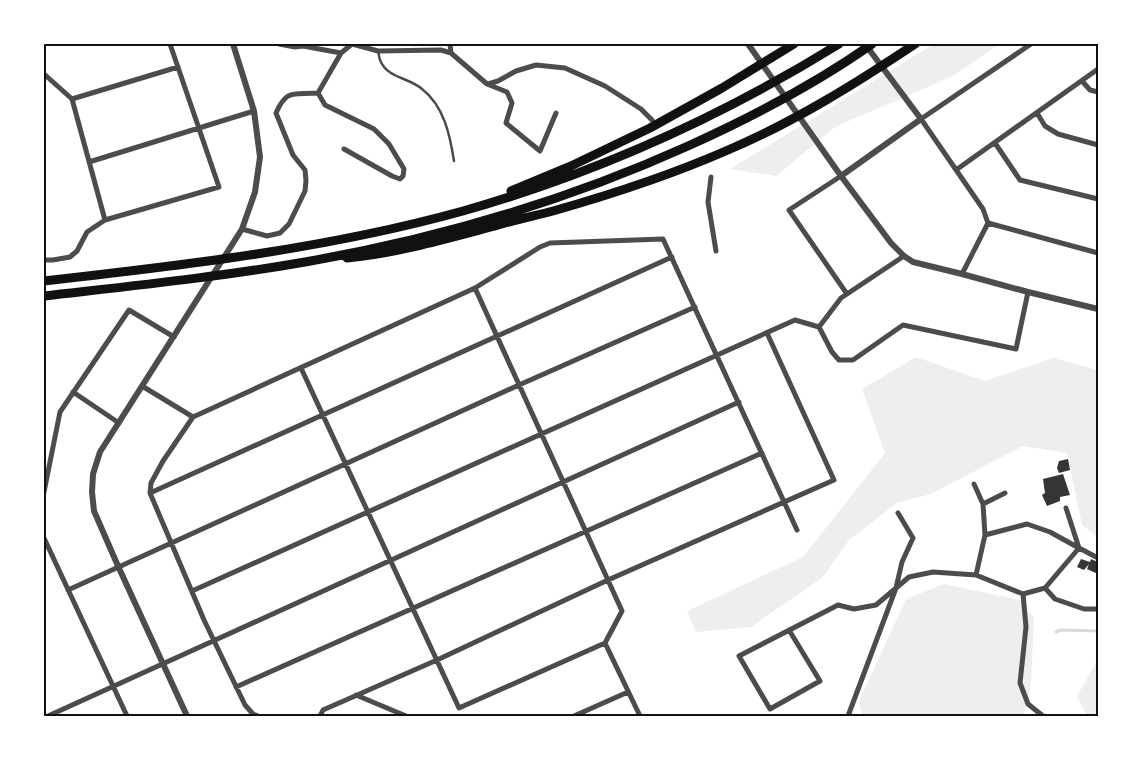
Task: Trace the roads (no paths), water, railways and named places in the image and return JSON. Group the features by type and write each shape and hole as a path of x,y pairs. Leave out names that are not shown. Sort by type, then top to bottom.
{"highway":[{"path":"462,211 571,166 650,128 722,88 794,44"},
{"path":"44,281 246,256 373,233 462,211 568,177 661,140 741,101 839,44"},
{"path":"44,296 138,286 307,261 455,229 514,212 648,164 708,137 824,76 872,44"},
{"path":"307,261 370,256 400,250 554,210 646,182 731,149 785,123 837,94 915,44"}],"street":[{"path":"44,260 70,257 77,251 88,232 105,220 219,187 170,44"},
{"path":"187,716 162,665 94,511 93,474 100,452 242,229 255,192 260,157 254,111 233,44"},
{"path":"279,44 295,48 303,46 341,53"},
{"path":"318,93 341,53 352,44 378,51 442,50 451,53 488,84 507,92 512,103 506,123 540,151 556,113"},
{"path":"450,44 451,53"},
{"path":"864,44 921,119 983,209 988,223 962,274"},
{"path":"847,294 789,210 842,176 1031,44"},
{"path":"749,45 891,243 904,256 913,262 1098,309"},
{"path":"488,84 516,71 536,66 565,68 605,86 640,109 652,120"},
{"path":"72,99 178,68"},
{"path":"956,170 1098,69"},
{"path":"44,74 72,99 105,220"},
{"path":"1082,81 1090,90 1098,92"},
{"path":"242,229 267,236 280,233 289,224 304,191 306,181 305,170 294,155 276,113 286,96 318,93"},
{"path":"318,93 325,105 374,129 389,144 404,169 403,176 400,179 392,176 344,149"},
{"path":"89,162 254,111"},
{"path":"1037,113 1045,126 1058,134 1098,145"},
{"path":"995,143 1020,180 1098,199"},
{"path":"711,176 708,202 716,251"},
{"path":"988,223 1098,253"},
{"path":"258,716 253,714 245,705 236,687 150,493 151,483 163,461 193,417 474,288 540,247 550,243 663,239 797,530"},
{"path":"819,327 841,298 904,256"},
{"path":"150,493 672,257"},
{"path":"302,368 459,708 605,643 622,611 474,288"},
{"path":"192,591 795,320 819,327 832,352 839,360 853,360 903,325 1016,349 1028,292"},
{"path":"68,590 695,307"},
{"path":"44,492 60,412 130,310 174,336"},
{"path":"320,716 323,710 437,660 608,580 834,480 767,333"},
{"path":"142,386 193,417"},
{"path":"73,392 119,423"},
{"path":"48,716 738,402"},
{"path":"236,687 762,453"},
{"path":"974,484 983,504 985,535 976,576"},
{"path":"983,504 1004,494"},
{"path":"1066,508 1079,548"},
{"path":"848,716 896,588 902,562 913,538 898,513"},
{"path":"985,535 1027,524 1050,532 1098,558"},
{"path":"44,538 127,716"},
{"path":"789,630 820,681 770,709 739,656 789,630 838,605 854,609 876,605 909,577 932,572 976,576 1023,594 1045,588 1079,548"},
{"path":"1045,588 1054,599 1084,609 1098,609"},
{"path":"1023,594 1026,627 1020,683 1028,704 1043,716"},
{"path":"605,643 640,716"},
{"path":"574,716 628,692"},
{"path":"356,695 406,716"}],"lane":[{"path":"378,51 380,62 387,71 422,88 440,108 454,161"}],"waterway":[{"path":"1056,632 1061,630 1098,631"}]}
